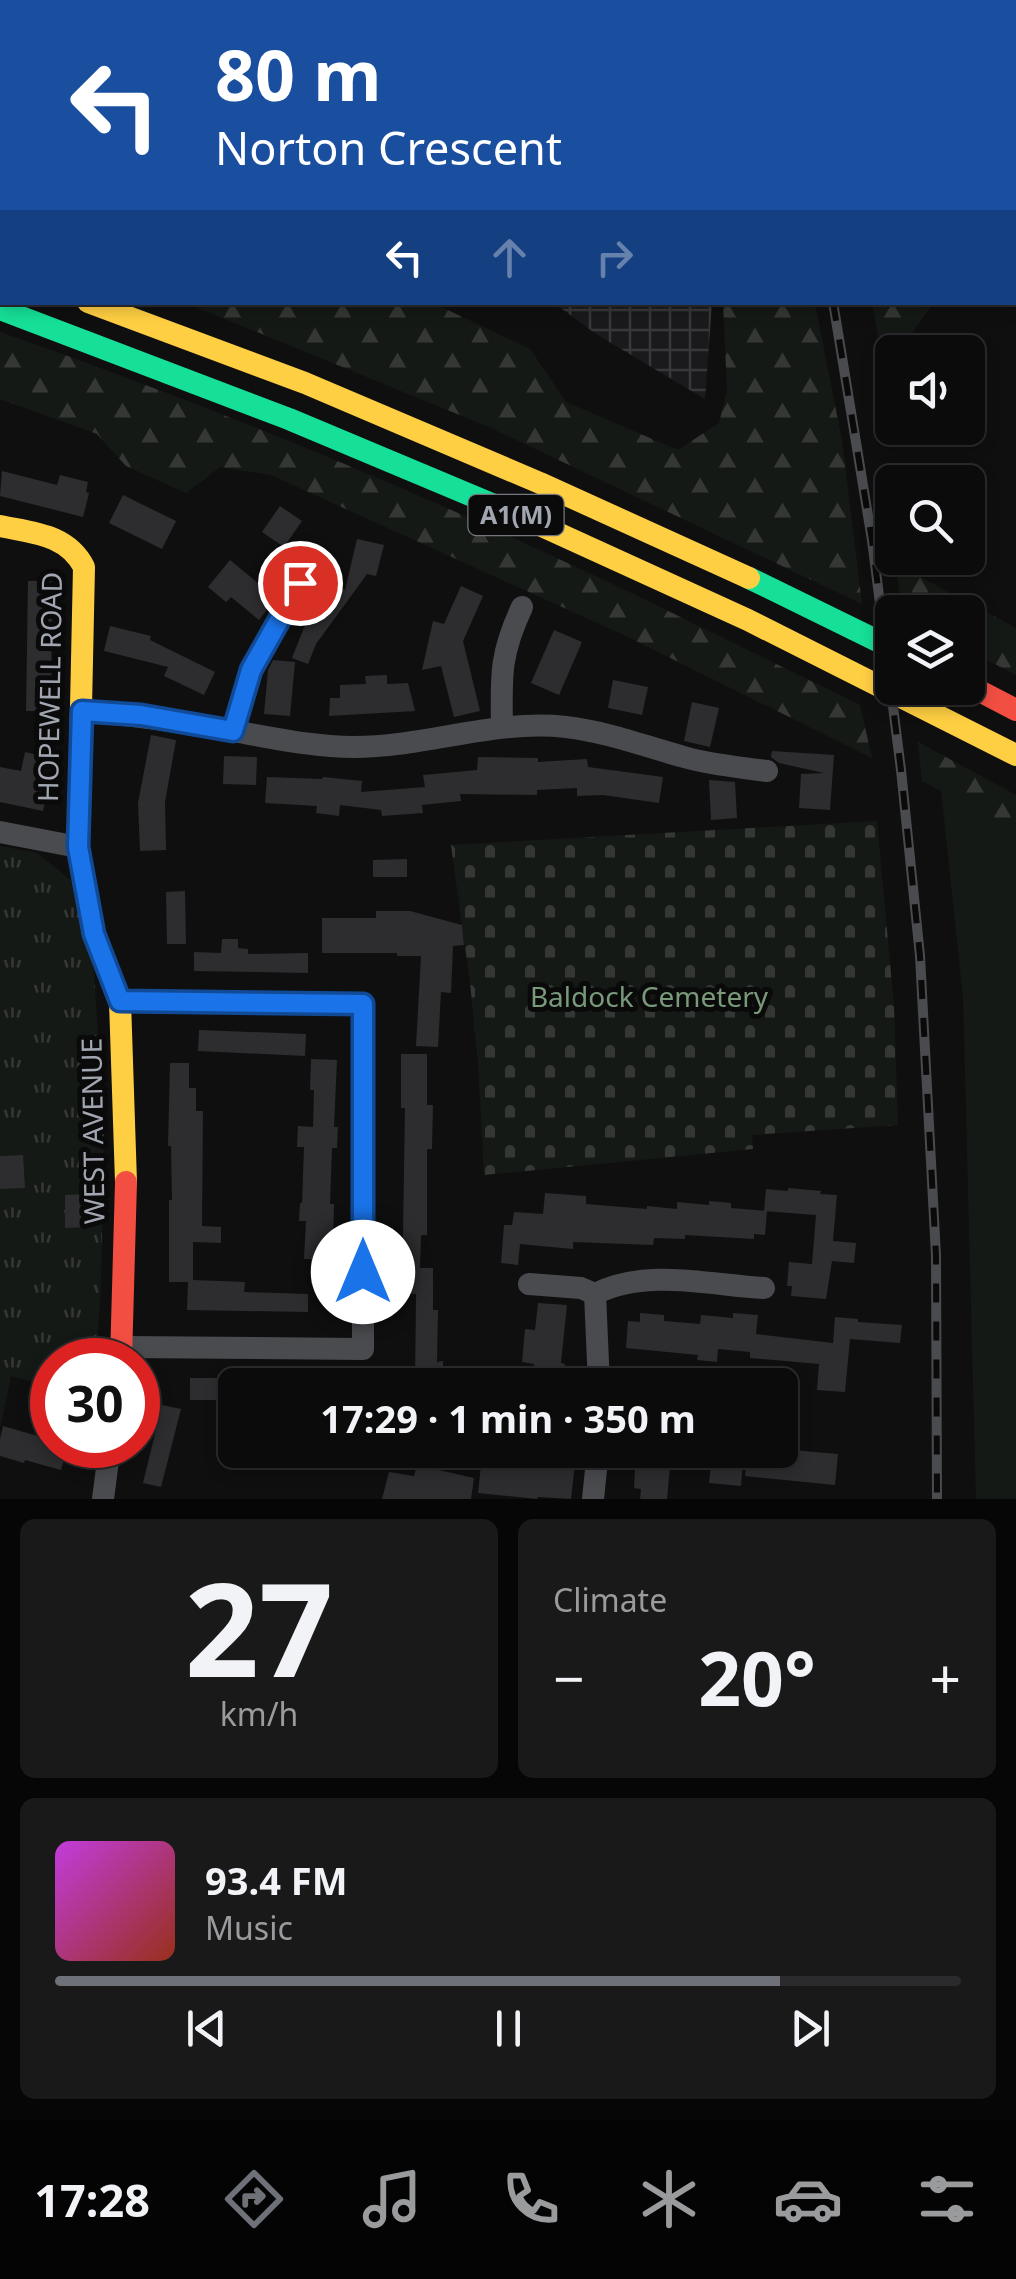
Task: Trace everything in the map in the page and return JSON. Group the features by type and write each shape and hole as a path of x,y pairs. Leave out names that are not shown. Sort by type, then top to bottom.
{"main road":[{"name":"A1(M)","path":"96,305 305,384 540,483 875,640"},
{"name":"A1(M)","path":"0,309 289,419 527,520 746,619 1016,755"},
{"name":"HOPEWELL ROAD","path":"0,526 65,542 81,558 85,576 78,847"},
{"path":"985,694 1016,710"},
{"name":"WEST AVENUE","path":"78,847 94,934 120,1001 126,1191 122,1338"}],"street":[{"path":"233,731 251,670 315,555"},
{"path":"502,726 504,653 522,607"},
{"path":"82,711 141,715 317,745 355,747 433,739 502,726 568,727 625,738 685,758 766,771"},
{"path":"0,832 78,847"},
{"path":"120,1001 363,1004 363,1349 160,1353"},
{"path":"529,1284 581,1288 595,1294 614,1285 656,1280 764,1288"},
{"path":"595,1294 598,1368"},
{"path":"103,1499 107,1468"},
{"path":"594,1499 597,1468"}],"shaded area":[{"path":"557,305 712,305 705,399 596,334"}],"green space":[{"path":"191,305 437,305 530,349 566,402 678,450 719,423 727,390 723,305 815,305 842,441 862,604 489,427"},
{"path":"872,305 932,305 911,335 878,335"},
{"path":"0,332 362,471 682,618 860,705 872,758 626,636 271,475 220,467 186,493 126,466 97,434 0,399"},
{"path":"897,575 917,575 954,595 900,595"},
{"path":"985,611 1016,628 1016,675 985,659"},
{"path":"918,742 1016,795 1016,830 922,781"},
{"path":"941,790 1016,830 1016,1499 976,1499 963,997"},
{"name":"Baldock Cemetery","path":"877,821 894,1006 898,1125 752,1135 753,1149 484,1175 478,1062 451,845"},
{"path":"0,846 37,853 73,882 93,959 104,1129 97,1338 30,1338 30,1381 11,1376 0,1427"}],"building":[{"path":"2,471 57,485 60,475 88,482 83,517 0,496"},
{"path":"123,495 176,521 162,549 109,523"},
{"path":"280,506 302,521 284,547 262,532"},
{"path":"357,539 384,545 376,576 367,574 316,644 308,664 292,658 305,625 301,622 331,580 345,590"},
{"path":"230,560 276,598 259,620 231,597 226,602 208,587"},
{"path":"28,581 52,581 51,711 26,711"},
{"path":"461,586 483,596 463,641 480,711 454,717 441,666 422,670 433,621 444,624"},
{"path":"110,626 151,636 150,640 215,672 204,695 164,676 168,667 104,651"},
{"path":"554,630 582,642 559,695 531,683"},
{"path":"273,660 295,662 290,716 264,714 268,670"},
{"path":"387,675 387,684 408,683 415,711 329,716 330,698 340,698 340,685 366,684 365,676"},
{"path":"613,680 648,687 642,715 608,708"},
{"path":"692,702 719,708 710,747 684,741"},
{"path":"151,735 176,740 165,802 166,850 140,851 138,803"},
{"path":"772,751 834,755 830,810 799,808 801,774 824,773 779,763 771,757"},
{"path":"25,752 42,756 39,776 50,778 43,811 0,802 0,767 21,771"},
{"path":"224,756 257,757 256,785 223,784"},
{"path":"478,757 538,758 538,762 587,759 588,767 663,777 659,803 603,795 577,796 577,788 537,790 537,795 460,794 461,801 422,805 423,813 382,816 381,810 340,805 339,816 316,813 317,806 265,803 267,777 362,781 361,792 425,787 423,775 477,770"},
{"path":"709,780 735,782 737,818 711,820"},
{"path":"407,859 407,877 373,877 373,860"},
{"path":"185,891 186,944 167,944 166,892"},
{"path":"376,911 410,911 462,925 464,945 453,946 451,993 441,992 438,1047 416,1046 421,956 322,953 322,918 376,918"},
{"path":"222,939 238,939 238,948 248,949 248,954 308,953 308,973 194,971 194,952 221,953"},
{"path":"199,1030 306,1034 305,1056 198,1051"},
{"path":"401,1054 427,1054 427,1105 433,1105 432,1149 427,1149 427,1235 421,1235 420,1268 433,1268 433,1310 438,1310 437,1362 443,1361 443,1368 415,1368 416,1294 402,1294 405,1108 401,1108"},
{"path":"311,1059 337,1060 337,1148 332,1148 330,1204 334,1204 332,1284 311,1284 311,1259 304,1259 306,1221 299,1221 304,1147 297,1147 298,1126 313,1127"},
{"path":"170,1063 189,1063 189,1088 196,1088 196,1111 203,1111 202,1226 221,1227 221,1243 193,1242 193,1280 245,1282 244,1292 308,1294 308,1312 187,1310 188,1282 169,1282"},
{"path":"23,1155 25,1188 0,1189 0,1156"},
{"path":"766,1189 837,1195 833,1241 856,1243 854,1263 832,1261 826,1299 791,1296 792,1286 787,1286 789,1262 812,1264 816,1215 764,1211"},
{"path":"545,1193 586,1196 586,1204 647,1209 677,1209 677,1202 731,1203 731,1208 767,1211 765,1235 754,1234 754,1239 685,1235 685,1239 654,1238 653,1245 573,1242 573,1249 520,1244 518,1265 501,1263 504,1225 512,1225 514,1212 543,1214"},
{"path":"89,1194 90,1227 65,1228 65,1195"},
{"path":"538,1303 567,1305 561,1363 565,1368 534,1368 534,1364 522,1362 525,1329 535,1330"},
{"path":"640,1313 664,1315 664,1321 700,1324 701,1315 758,1315 756,1334 833,1343 835,1317 902,1325 900,1343 850,1339 845,1392 817,1390 819,1364 750,1358 750,1352 718,1349 717,1362 697,1360 698,1355 626,1348 628,1321 640,1322"},
{"path":"190,1378 218,1378 218,1400 190,1400"},
{"path":"162,1405 181,1409 161,1487 143,1483 147,1468 160,1468"},
{"path":"3,1426 30,1434 30,1461 0,1456"},
{"path":"798,1451 838,1454 835,1485 745,1476 746,1468 798,1468"},
{"path":"416,1468 430,1468 474,1478 471,1499 382,1499 389,1472 414,1476"},
{"path":"481,1468 574,1468 571,1499 478,1493"},
{"path":"635,1468 670,1468 667,1499 640,1499 641,1489 634,1488"},
{"path":"711,1468 742,1468 741,1486 709,1483"}],"railway":[{"path":"833,305 872,540 920,956 936,1256 937,1499"}],"traffic: fast":[{"path":"0,309 289,419 520,516"},
{"path":"749,578 875,640"}],"traffic: slow":[{"path":"96,305 305,383 749,578"},
{"path":"520,516 748,620 1016,755"},
{"path":"0,526 59,541 84,567 78,847 93,934 120,1001 126,1182"}],"traffic: jam":[{"path":"985,694 1016,710"},
{"path":"122,1338 126,1182"}],"route":[{"path":"300,583 251,670 233,731 141,715 82,711 78,847 94,934 120,1001 363,1004 363,1272"}]}
